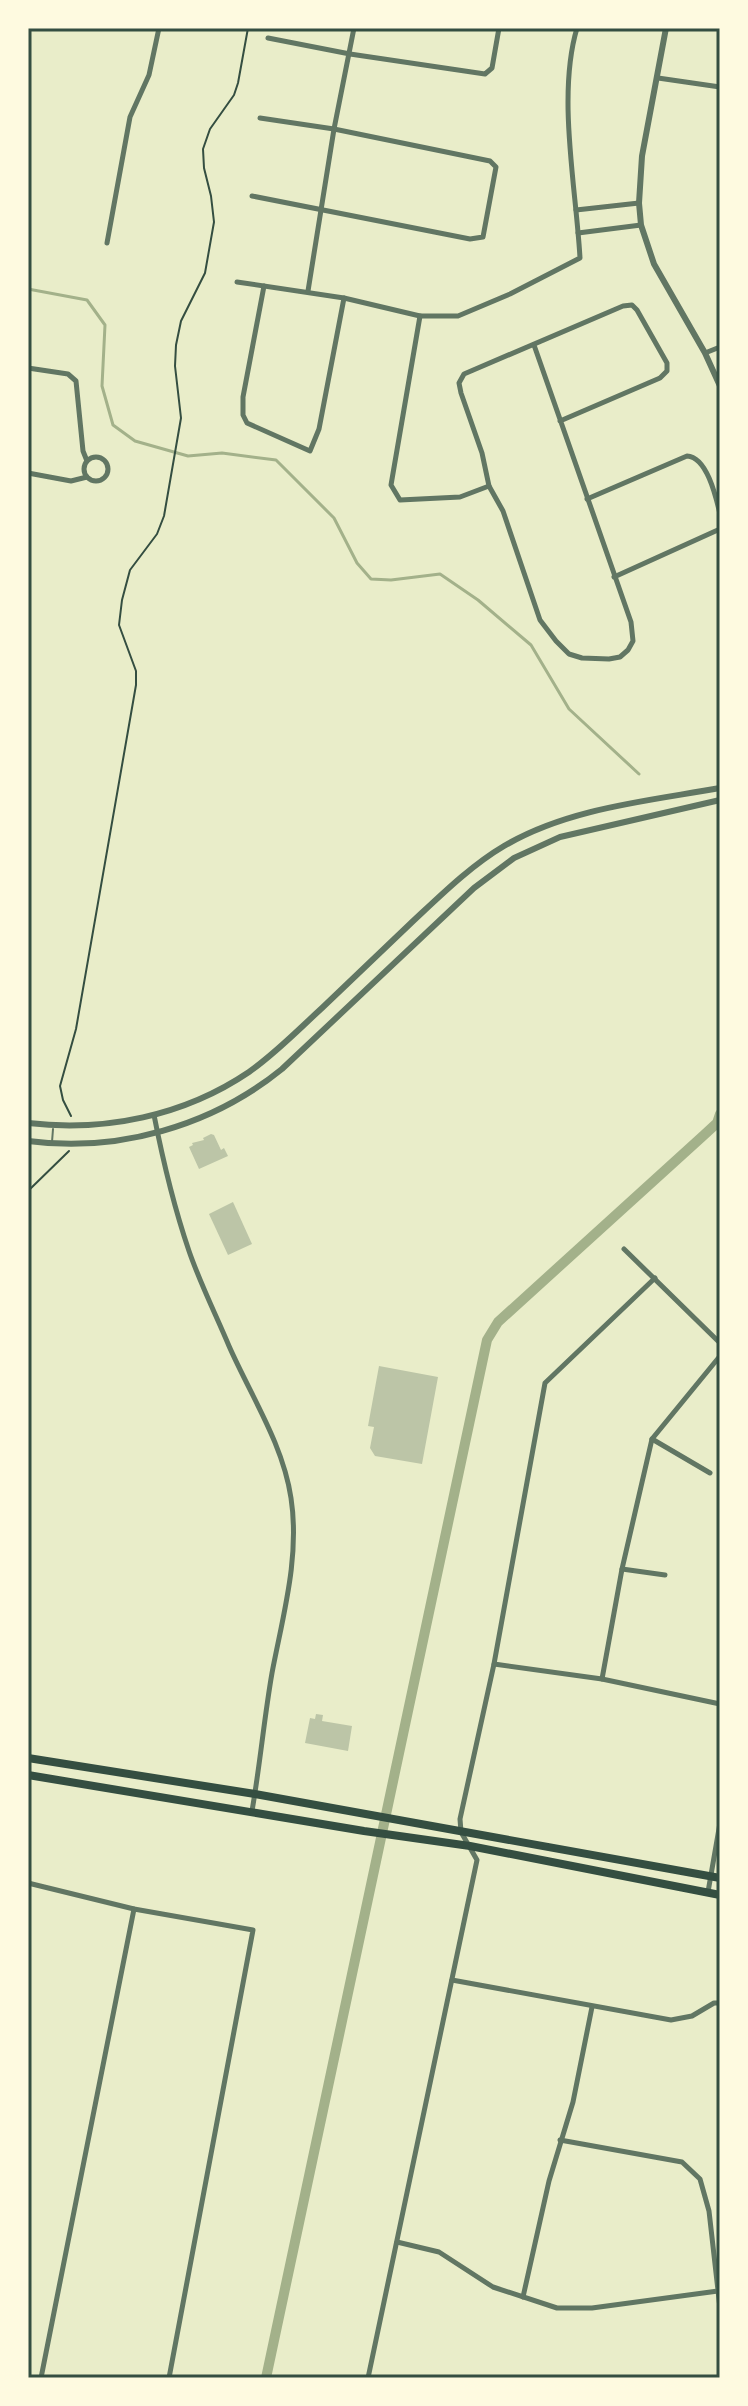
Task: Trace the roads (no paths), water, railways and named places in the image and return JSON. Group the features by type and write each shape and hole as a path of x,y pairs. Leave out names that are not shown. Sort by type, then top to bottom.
{"highway":[{"path":"28,1758 255,1794 715,1877"},
{"path":"28,1775 470,1846 720,1895"}],"street":[{"path":"107,243 130,117 152,66 159,28"},
{"path":"308,291 354,28"},
{"path":"268,38 485,74 492,68 499,28"},
{"path":"237,282 308,291 420,316 458,316 510,294 580,258 568,71 577,28"},
{"path":"666,28 642,156 641,225 654,264 705,353 720,386"},
{"path":"658,78 720,87"},
{"path":"252,196 470,239 483,237 496,167 490,161 334,129 260,118"},
{"path":"576,210 639,203"},
{"path":"578,233 641,225"},
{"path":"264,286 243,397 243,415 247,423 310,451 319,429 344,298"},
{"path":"534,345 560,421 614,577 631,622 633,641 620,657 582,658 569,654 540,620 503,511 489,486 482,453 459,383 464,374 623,306 632,305 667,363 667,371 660,378 560,421"},
{"path":"420,316 391,485 400,500 460,497 489,486"},
{"path":"705,353 720,347"},
{"path":"28,368 68,374 74,378 83,451 87,461"},
{"path":"587,499 687,456 695,456 702,463 720,514"},
{"path":"28,473 71,481 87,477 98,481 105,478 108,471 102,458 94,457 87,461 84,469 87,477"},
{"path":"614,577 720,529"},
{"path":"28,1123 53,1126 105,1124 154,1115 223,1088 280,1047 422,912 502,847 556,821 627,804 720,789 719,800 560,837 514,858 474,888 292,1060 237,1101 158,1132 122,1139 75,1145 28,1141"},
{"path":"280,1047 292,1060"},
{"path":"154,1115 190,1254 278,1453 291,1497 293,1555 252,1811"},
{"path":"624,1249 720,1343"},
{"path":"368,2378 477,1860 461,1832 460,1819 494,1664 545,1383 655,1278"},
{"path":"602,1679 622,1569 652,1439 720,1356"},
{"path":"652,1439 710,1473"},
{"path":"622,1569 665,1575"},
{"path":"494,1664 602,1679 720,1704"},
{"path":"708,1892 715,1877 720,1823"},
{"path":"28,1883 134,1909 253,1930 169,2378"},
{"path":"41,2378 134,1909"},
{"path":"452,1980 671,2020 692,2016 714,2003 720,2003"},
{"path":"522,2298 560,2140 573,2102 592,2007"},
{"path":"560,2140 682,2162 700,2179 709,2211 720,2308"},
{"path":"397,2242 439,2252 493,2287 557,2308 592,2308 718,2291"}],"lane":[{"path":"52,1144 56,1117"}],"waterway":[{"path":"28,289 87,300 105,325 102,386 113,425 135,441 188,456 222,453 276,460 334,518 357,563 371,579 391,580 440,574 478,600 531,645 569,709 639,774"},
{"path":"266,2378 487,1340 498,1322 717,1123 720,1114"}]}
